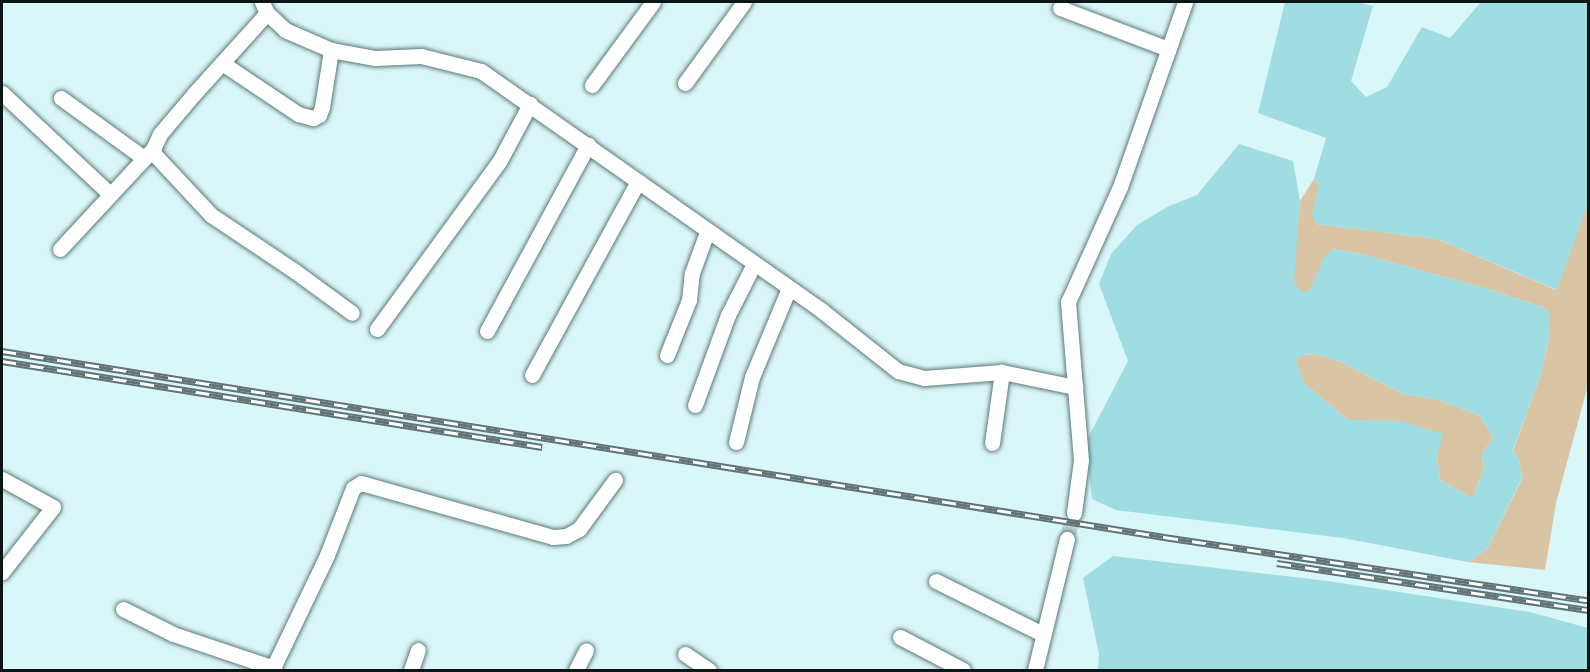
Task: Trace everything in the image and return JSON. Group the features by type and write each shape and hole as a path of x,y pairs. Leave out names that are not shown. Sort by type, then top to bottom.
{"street":[{"path":"592,85 653,2"},
{"path":"685,83 744,2"},
{"path":"1074,513 1081,460 1068,302 1120,187 1185,2"},
{"path":"60,249 148,153 160,134 222,63 264,7 285,30 331,50 375,58 421,56 481,71 847,329 898,371 924,378 1002,372 1075,387"},
{"path":"1060,8 1168,49"},
{"path":"222,63 298,114 313,118 319,115 322,107 331,50"},
{"path":"2,93 111,194"},
{"path":"61,98 148,153 155,155 211,215 296,272 352,314"},
{"path":"377,329 499,162 530,104"},
{"path":"487,331 588,145"},
{"path":"532,375 638,181"},
{"path":"667,355 689,300 693,273 708,232"},
{"path":"695,405 728,315 754,264"},
{"path":"736,442 752,377 789,288"},
{"path":"992,442 1002,372"},
{"path":"2,479 53,507 2,572"},
{"path":"123,609 164,631 273,669 327,555 352,488 361,483 553,537 566,536 579,529 615,480"},
{"path":"1035,670 1067,539"},
{"path":"936,581 1043,634"},
{"path":"900,637 963,670"},
{"path":"411,670 418,650"},
{"path":"576,670 586,650"},
{"path":"685,654 709,670"}],"shaded area":[{"path":"1314,179 1319,184 1316,224 1437,239 1556,290 1588,203 1588,385 1556,503 1545,570 1468,562 1487,549 1522,479 1519,459 1513,451 1541,374 1550,334 1549,313 1545,308 1485,288 1361,254 1332,249 1310,290 1303,293 1294,283 1294,263 1300,201"},
{"path":"1315,354 1339,361 1403,394 1439,400 1480,416 1493,438 1482,454 1484,470 1472,498 1440,480 1437,457 1374,421 1348,420 1304,383 1295,360 1301,355"}],"water":[{"path":"1285,2 1357,2 1373,6 1351,81 1366,97 1387,87 1422,27 1450,38 1481,2 1588,2 1588,203 1557,290 1437,239 1316,224 1312,215 1319,184 1314,179 1326,138 1258,113"},
{"path":"1239,144 1293,161 1300,201 1294,283 1303,292 1310,290 1323,260 1332,249 1361,254 1485,288 1545,308 1550,313 1550,334 1541,374 1513,450 1519,459 1522,478 1487,549 1468,562 1343,538 1116,510 1092,499 1087,454 1089,436 1128,361 1099,284 1111,254 1137,225 1169,206 1197,195","holes":["1315,354 1339,361 1403,394 1439,400 1480,416 1493,438 1482,454 1484,470 1472,498 1440,480 1437,457 1443,434 1400,421 1348,420 1304,383 1296,360 1301,355"]},
{"path":"1113,556 1328,581 1530,612 1588,628 1588,670 1098,670 1099,654 1083,578"}],"tunnel":[{"path":"1067,539 1074,513"}],"railway":[{"path":"2,351 1164,537 1588,600"},
{"path":"2,361 542,447"},
{"path":"1277,563 1588,610"}]}
